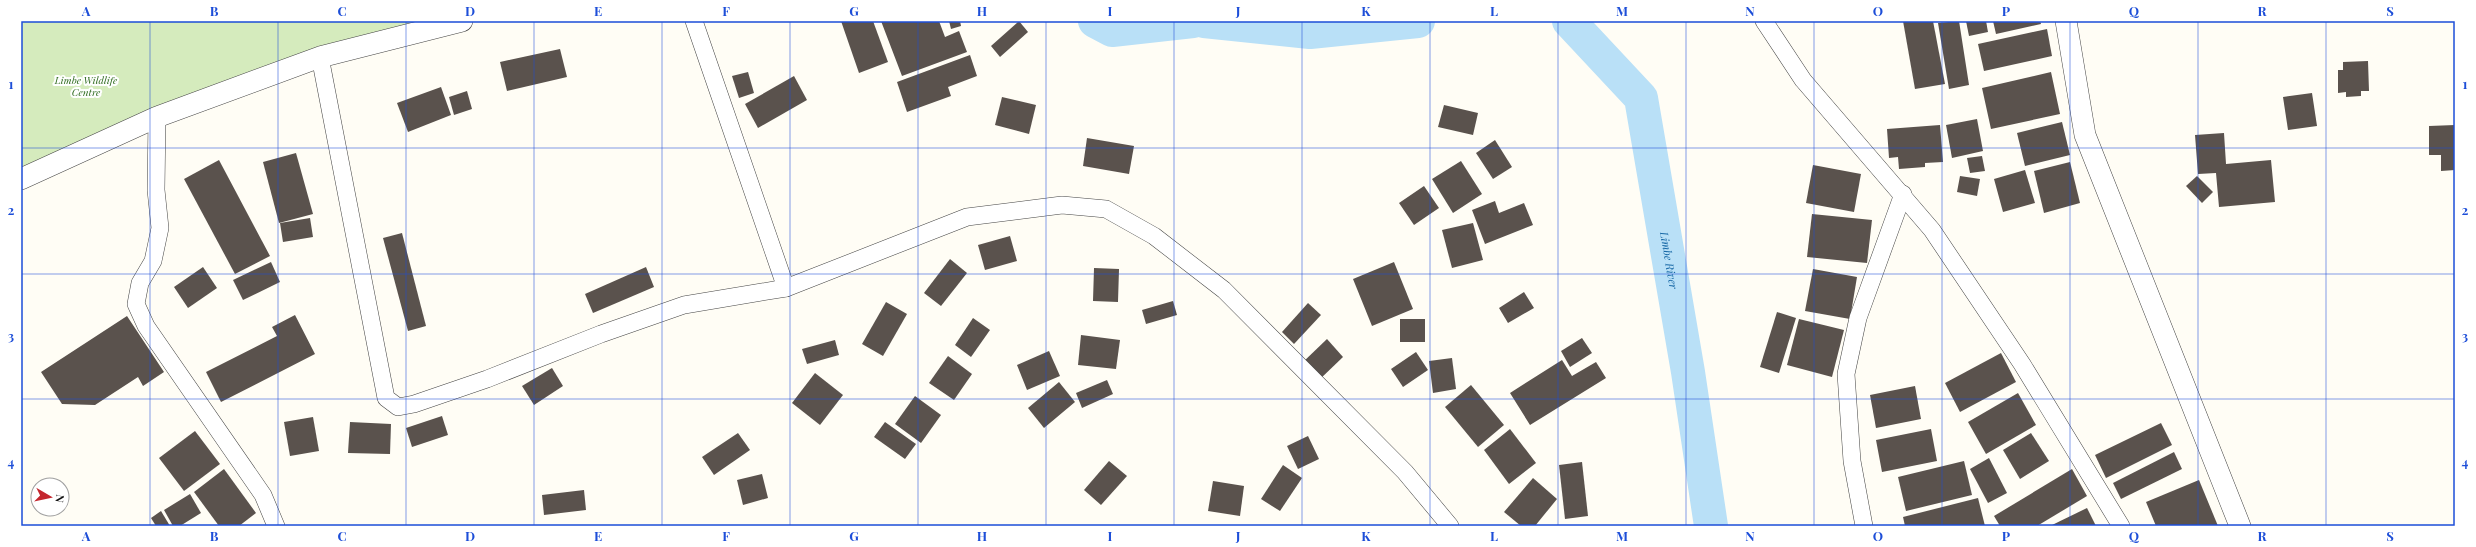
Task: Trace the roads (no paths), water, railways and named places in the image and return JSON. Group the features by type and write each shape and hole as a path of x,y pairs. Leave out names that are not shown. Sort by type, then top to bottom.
{"street":[{"path":"21,180 157,117 320,56 462,21"},
{"path":"694,21 786,288"},
{"path":"1764,21 1803,80 1932,230 2022,364 2121,526"},
{"path":"2066,21 2085,135 2240,526"},
{"path":"320,56 386,398 398,407 414,404 487,379 601,334 684,305 786,288 967,217 1062,205 1106,209 1154,236 1224,290 1405,472 1450,526"},
{"path":"157,117 156,190 160,228 153,261 140,283 136,304 146,326 264,495 276,526"},
{"path":"1864,526 1852,461 1846,374 1858,318 1902,194"}],"waterway":[{"name":"Limbe River","path":"1095,21 1112,30 1193,21"},
{"name":"Limbe River","path":"1204,21 1310,32 1418,21"},
{"name":"Limbe River","path":"1569,21 1641,98 1688,372 1711,526"}],"park label":[{"name":"Limbe Wildlife Centre","path":"86,86"}]}
